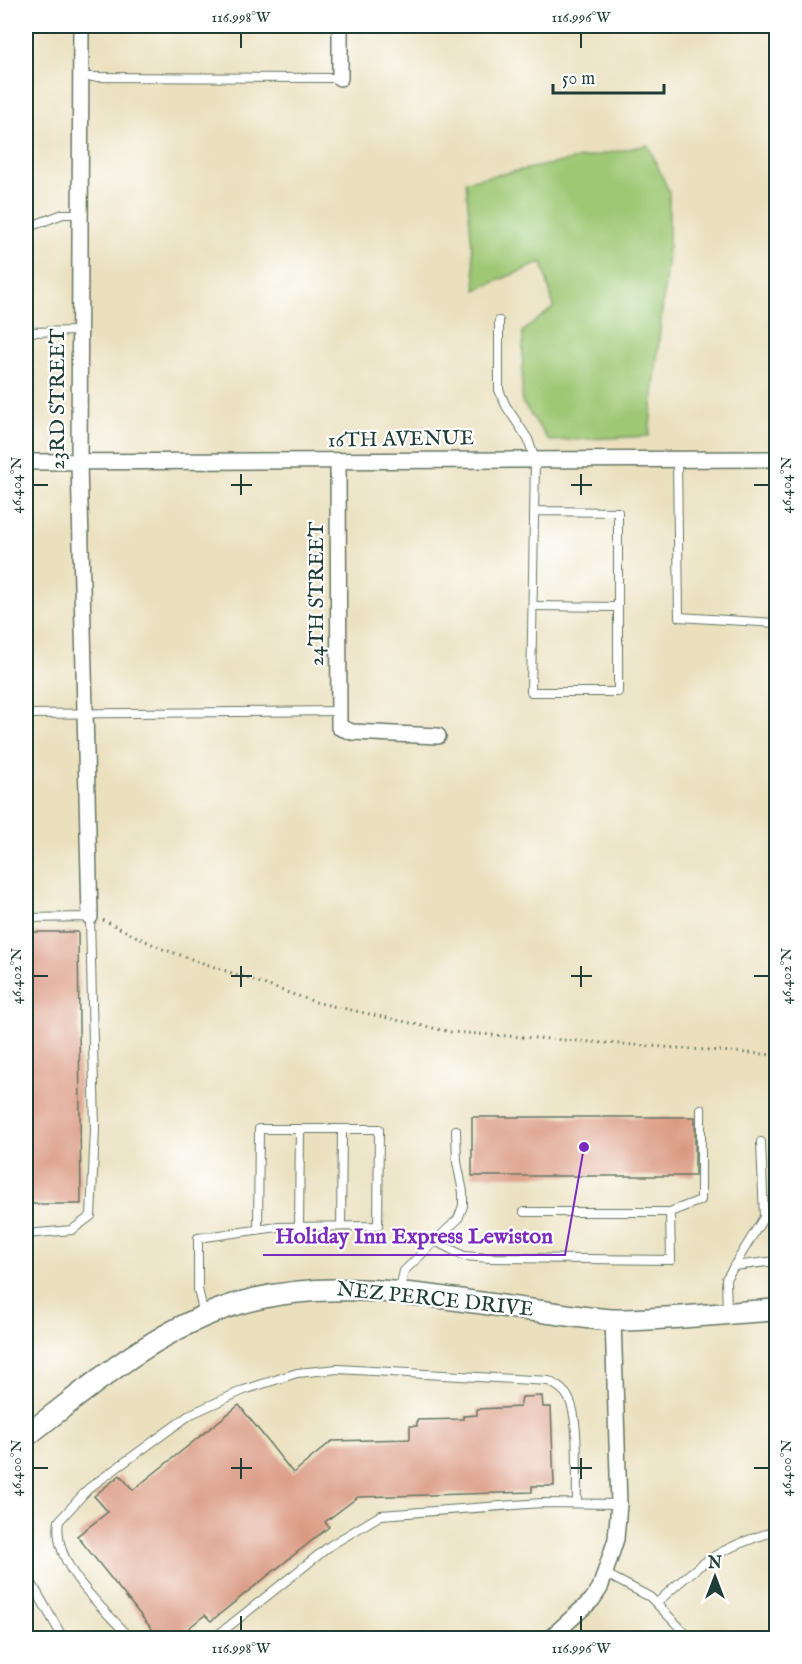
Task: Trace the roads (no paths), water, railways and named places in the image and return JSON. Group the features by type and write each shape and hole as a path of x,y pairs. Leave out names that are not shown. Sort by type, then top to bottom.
{"street":[{"name":"23RD STREET","path":"81,26 79,462 90,917"},
{"path":"340,26 340,78"},
{"name":"16TH AVENUE","path":"26,462 777,459"},
{"name":"24TH STREET","path":"338,462 339,727 352,732 438,736"},
{"name":"NEZ PERCE DRIVE","path":"26,1436 129,1358 169,1333 204,1316 244,1301 306,1290 363,1289 613,1320 777,1310"},
{"path":"550,1638 592,1600 606,1574 616,1539 619,1504 613,1320"}],"lane":[{"path":"80,77 340,78"},
{"path":"26,228 63,214 80,214"},
{"path":"499,321 499,390 506,406 528,439 535,459 534,511 533,606 531,692 618,692 618,512 534,511"},
{"path":"26,332 79,331"},
{"path":"677,459 679,617 775,623"},
{"path":"533,606 618,607"},
{"path":"26,714 339,711"},
{"path":"26,918 90,917 95,1129 90,1216 72,1230 26,1234"},
{"path":"524,1212 670,1212 701,1200 701,1109"},
{"path":"204,1316 198,1289 198,1238 299,1227 378,1226 379,1129 260,1129 258,1230"},
{"path":"299,1227 300,1129"},
{"path":"341,1226 342,1129"},
{"path":"399,1294 404,1271 459,1219 463,1206 457,1162 456,1130"},
{"path":"727,1313 726,1279 764,1217 761,1142"},
{"path":"435,1241 464,1256 671,1260 670,1212"},
{"path":"764,1217 777,1216"},
{"path":"734,1266 777,1262"},
{"path":"130,1638 68,1564 59,1547 59,1521 90,1488 191,1414 244,1390 297,1373 315,1369 338,1369 549,1381 558,1386 571,1402 574,1417 577,1502"},
{"path":"214,1638 331,1545 381,1515 577,1502 619,1504"},
{"path":"657,1603 696,1566 736,1543 777,1531"},
{"path":"26,1572 63,1638"},
{"path":"606,1574 657,1603 690,1638"}],"place":[{"name":"Holiday Inn Express Lewiston","path":"584,1147"}]}
